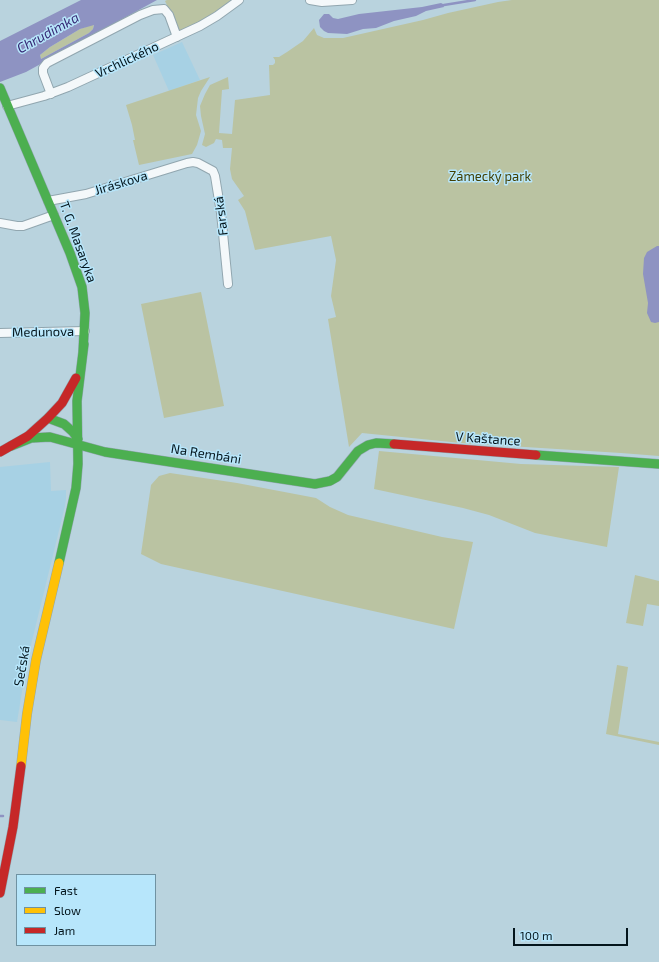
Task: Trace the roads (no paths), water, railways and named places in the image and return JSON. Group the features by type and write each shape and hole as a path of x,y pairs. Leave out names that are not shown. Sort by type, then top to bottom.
{"street":[{"name":"Vrchlického","path":"7,106 51,94 177,37 208,22 239,0"},
{"path":"310,0 322,2 352,0"},
{"path":"51,94 43,73 47,63 140,15 160,8 164,9 169,15 177,37"},
{"name":"T. G. Masaryka","path":"0,452 34,431 62,403 72,387 79,369 85,331 84,305 80,281 70,253 1,94"},
{"name":"Jiráskova","path":"48,201 86,194 193,162"},
{"name":"Farská","path":"193,162 210,169 215,176 221,213 228,284"},
{"path":"0,223 23,226 54,216"},
{"name":"Medunova","path":"0,333 85,331"},
{"name":"Sečská","path":"0,893 13,827 27,714 36,660 75,493 78,442 77,401 84,344"},
{"path":"48,418 52,432 60,439"},
{"path":"48,418 64,424 72,432 78,442"},
{"path":"11,446 36,437 50,437 78,442"},
{"name":"Na Rembáni","path":"78,442 112,453 309,483 330,481"},
{"name":"V Kaštance","path":"330,481 340,475 358,451 368,445 376,443 659,464"}],"water":[{"name":"Chrudimka","path":"81,0 157,0 26,72 0,82 0,41","holes":["94,25 93,29 89,33 41,59 40,55 50,47 80,29"]},
{"path":"441,3 444,7 426,11 416,16 394,21 376,28 363,29 347,34 328,33 320,27 319,20 324,14 329,14 333,18 338,19 359,14 422,7"},
{"path":"659,246 659,322 655,323 651,322 647,313 648,303 643,274 644,258 647,252"}],"waterway":[{"path":"444,5 475,0"}],"park label":[{"name":"Zámecký park","path":"490,177"}]}
